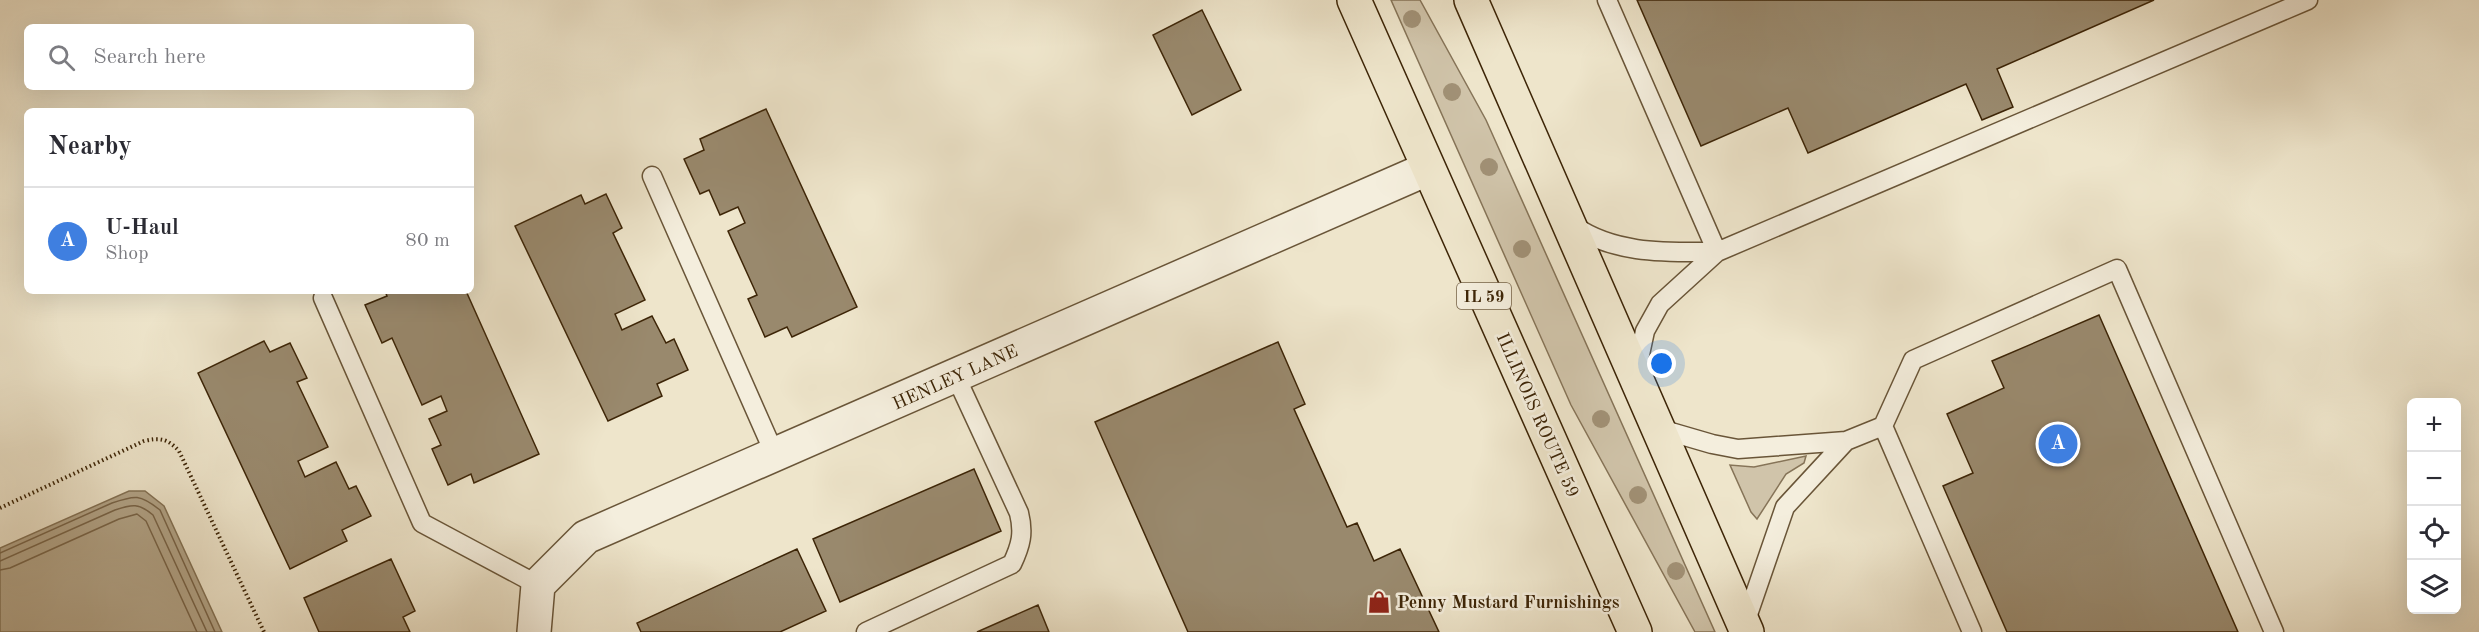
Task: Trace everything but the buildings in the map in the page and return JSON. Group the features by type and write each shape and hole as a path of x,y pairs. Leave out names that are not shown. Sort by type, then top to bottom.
{"main road":[{"name":"ILLINOIS ROUTE 59","path":"1354,0 1635,632"},
{"path":"1471,0 1746,628"}],"street":[{"name":"HENLEY LANE","path":"538,585 586,537 1428,169"},
{"path":"534,632 538,585"}],"lane":[{"path":"1607,0 1717,252"},
{"path":"1635,378 1645,331 1660,304 1717,252 2308,0"},
{"path":"652,176 775,455"},
{"path":"1568,222 1590,237 1636,250 1717,252"},
{"path":"1657,428 1738,449 1846,441 1883,426 1913,360 2117,269 2274,632"},
{"path":"323,298 423,523 538,585"},
{"path":"866,632 1012,564 1020,546 1023,531 1019,513 956,377"},
{"path":"1883,426 1972,632"},
{"path":"1746,628 1785,507 1846,441"}],"path":[{"path":"0,508 144,441 157,438 170,441 179,451 264,632"}],"shaded area":[{"path":"1391,0 1420,0 1486,120 1715,632 1695,632 1571,405"},
{"path":"1806,456 1804,463 1786,474 1757,519 1751,512 1730,465 1754,467"}],"water":[{"path":"129,491 145,491 164,506 222,632 0,632 0,548"}],"place":[{"name":"U-Haul","path":"2058,444"},
{"name":"Penny Mustard Furnishings","path":"1379,602"}]}
